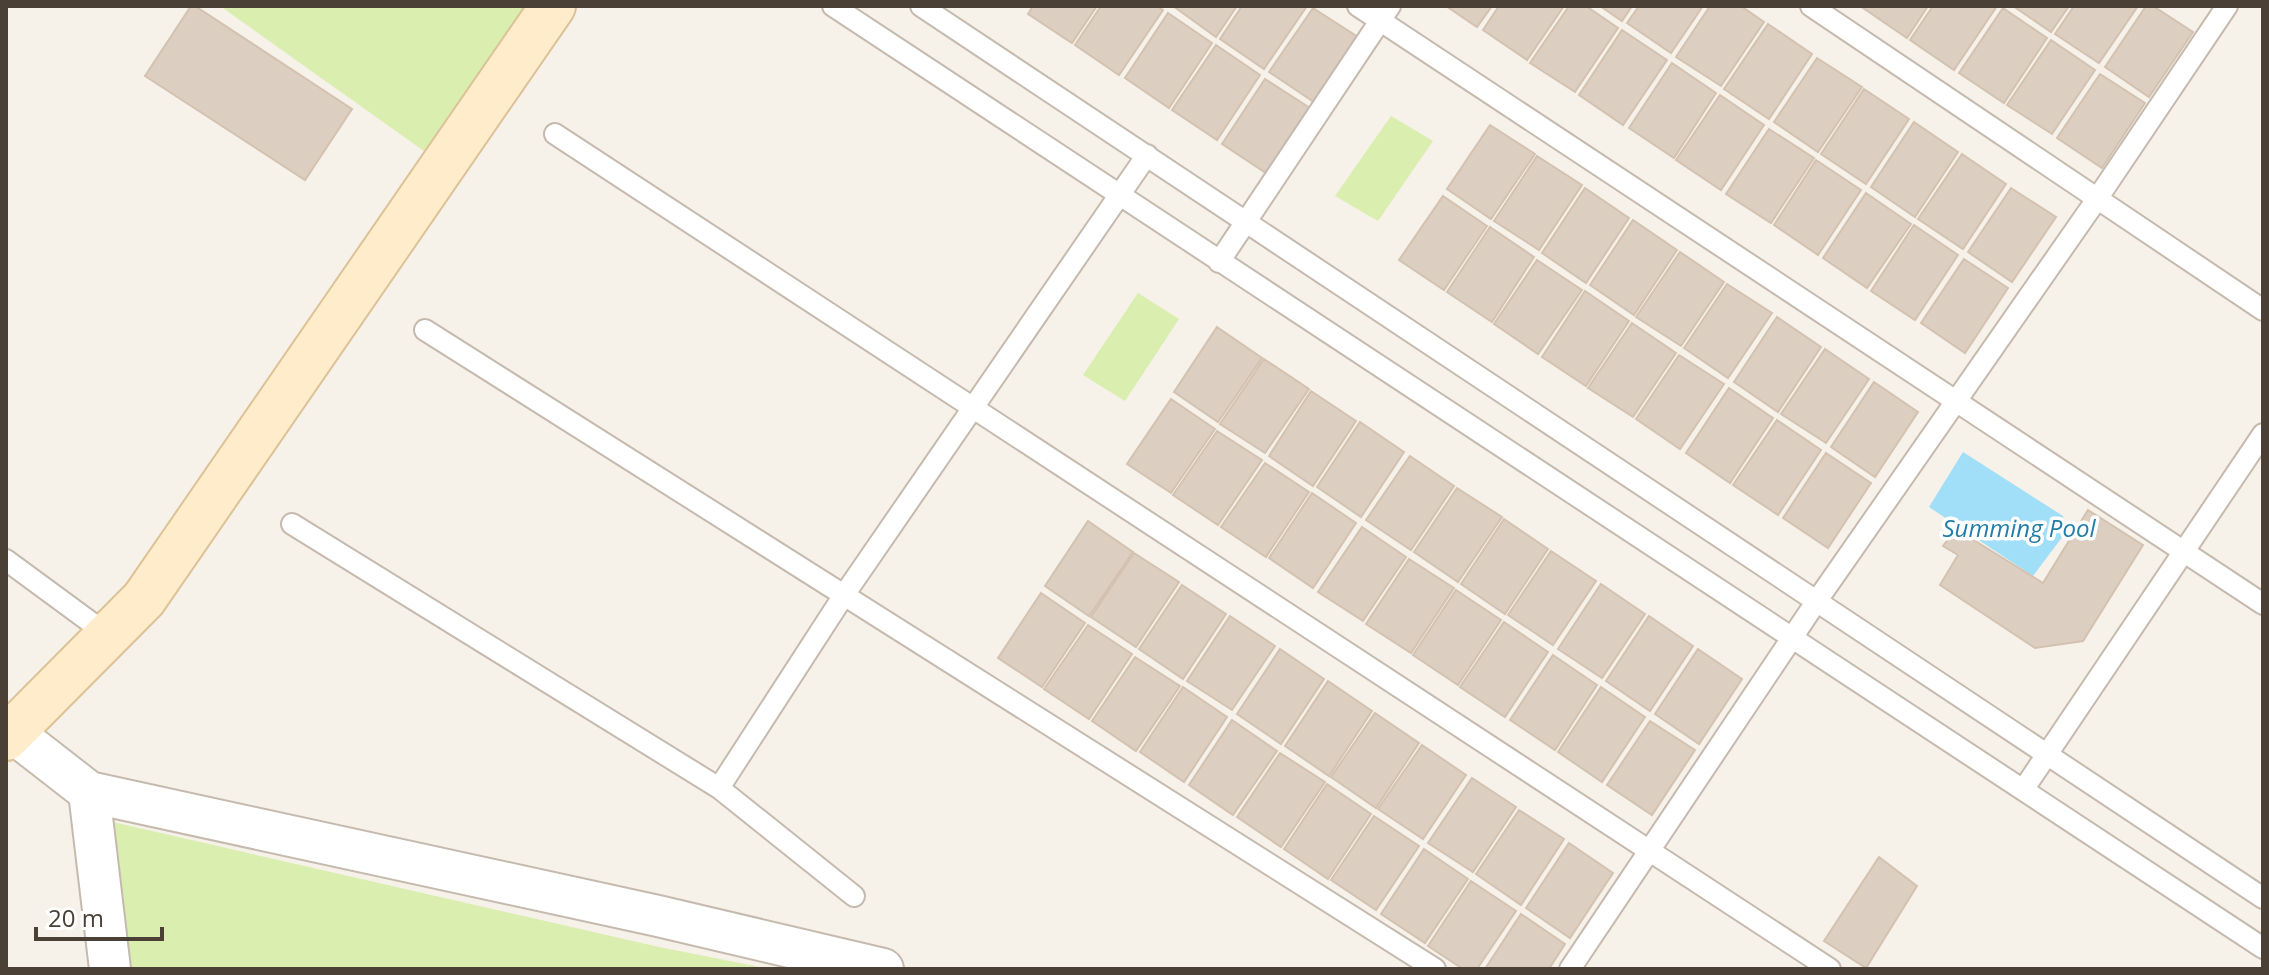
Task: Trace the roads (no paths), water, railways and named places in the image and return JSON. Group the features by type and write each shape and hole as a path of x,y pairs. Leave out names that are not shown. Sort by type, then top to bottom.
{"main road":[{"path":"9,735 144,599 553,6"}],"street":[{"path":"9,735 89,792 628,909 883,969"},
{"path":"89,792 110,969"}],"lane":[{"path":"833,6 2263,948"},
{"path":"921,6 2263,898"},
{"path":"1358,6 1385,13 2263,604"},
{"path":"1811,6 2263,310"},
{"path":"1570,969 1816,602 2097,199 2227,6"},
{"path":"1219,262 1385,13"},
{"path":"555,134 1830,969"},
{"path":"719,788 844,595 1147,155"},
{"path":"425,330 1435,969"},
{"path":"2023,790 2263,434"},
{"path":"292,524 719,788 854,896"},
{"path":"6,560 108,635"}],"water":[{"name":"Summing Pool","path":"1963,452 2063,516 2066,532 2033,576 1929,507"}]}
